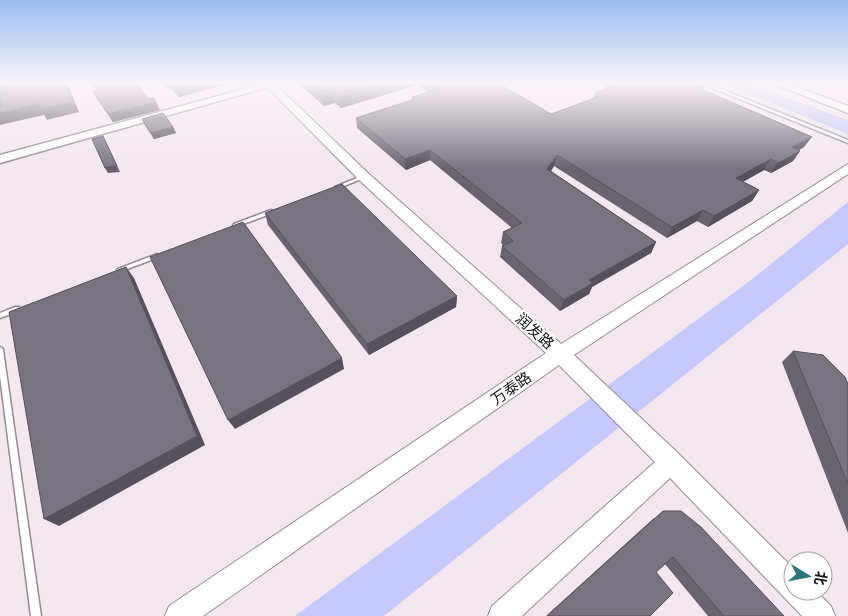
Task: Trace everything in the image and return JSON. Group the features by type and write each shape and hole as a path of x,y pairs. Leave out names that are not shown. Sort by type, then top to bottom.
{"main road":[{"name":"润发路","path":"299,112 364,177 560,354 637,428 783,577"},
{"name":"万泰路","path":"179,616 560,354 848,168"},
{"path":"502,616 671,462"},
{"path":"806,601 821,616"}],"street":[{"path":"0,159 171,112"}],"lane":[{"path":"773,112 848,142"},
{"path":"326,191 364,177"},
{"path":"233,227 280,209"},
{"path":"112,273 168,252"},
{"path":"0,316 28,305"},
{"path":"0,350 36,616"}],"water":[{"path":"793,112 825,112 848,120 848,134"},
{"path":"848,202 848,244 384,616 295,616 751,280"}],"building":[{"path":"375,112 547,112 551,114 557,112 754,112 812,137 792,147 800,151 778,163 771,159 736,178 759,190 714,216 703,210 672,227 557,155 547,169 656,242 589,280 593,283 564,300 502,246 513,241 503,232 522,223 430,150 405,159 356,118"},
{"path":"163,113 173,127 151,133 142,119"},
{"path":"103,136 117,166 105,168 92,139"},
{"path":"342,184 457,296 367,344 265,213"},
{"path":"243,222 342,358 228,420 150,257"},
{"path":"126,267 197,436 44,519 9,312"},
{"path":"793,351 823,355 845,377 848,384 848,484"},
{"path":"663,511 681,511 701,527 784,616 724,616 673,557 656,572 673,593 650,616 547,616"}]}
